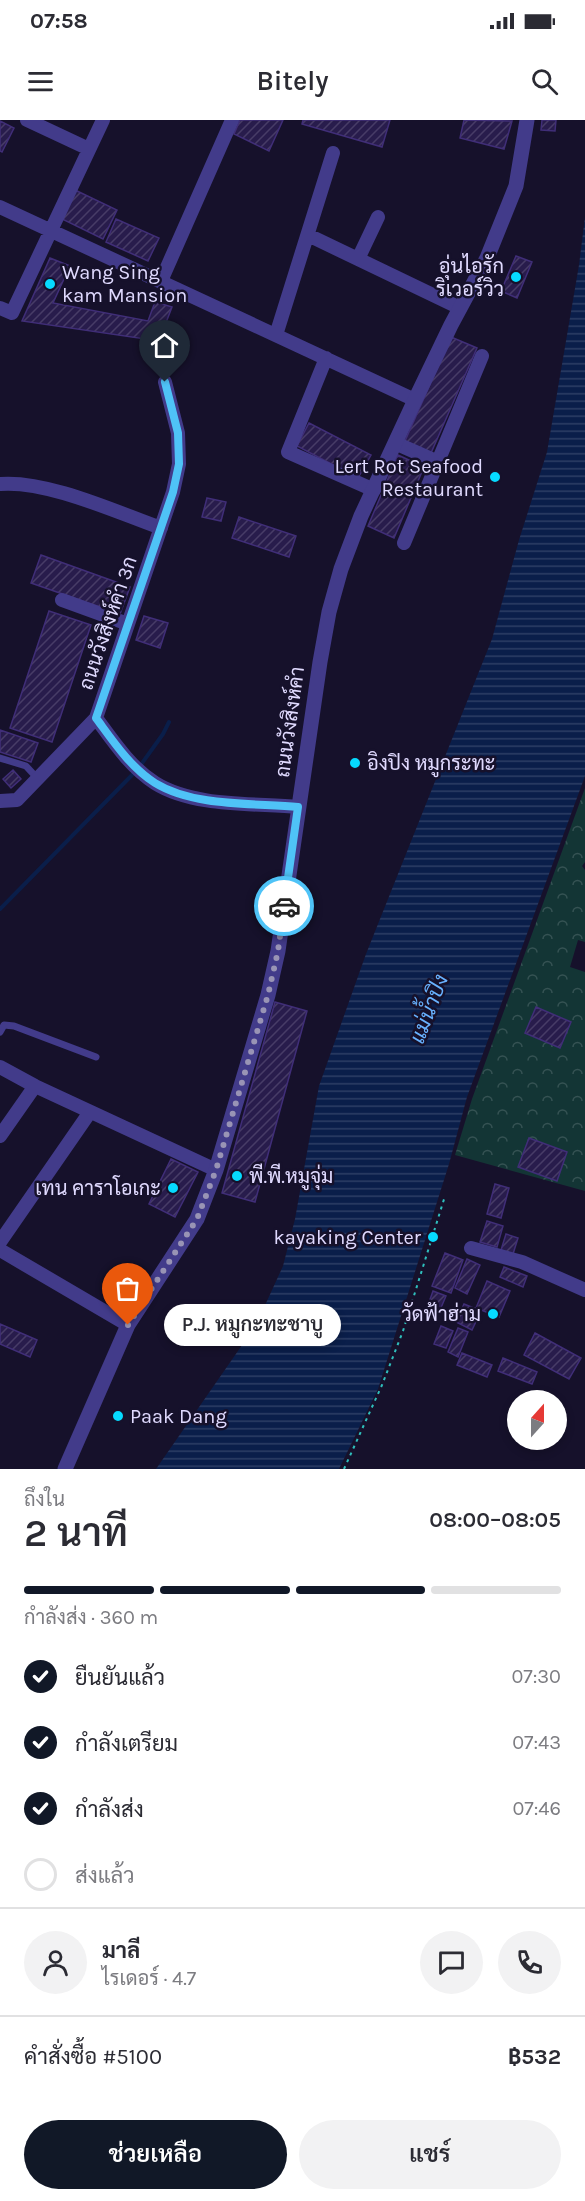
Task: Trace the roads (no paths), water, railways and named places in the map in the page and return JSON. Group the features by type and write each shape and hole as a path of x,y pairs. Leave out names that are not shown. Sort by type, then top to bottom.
{"street":[{"path":"27,120 89,149"},
{"path":"0,308 12,313 103,120"},
{"path":"161,281 232,120"},
{"name":"ถนนวังสิงห์คำ","path":"65,1469 128,1325 197,1219 216,1170 268,995 278,951 320,662 329,612 341,569 415,400 487,258 516,186 527,120"},
{"path":"276,334 333,153"},
{"path":"0,207 415,400"},
{"path":"358,259 378,217"},
{"path":"308,235 460,308"},
{"path":"404,543 482,356"},
{"path":"326,358 288,452 374,490"},
{"name":"ถนนวังสิงห์คำ 3ก","path":"165,382 178,433 179,464 173,492 96,718 131,763 153,782 174,793 203,800 298,807"},
{"path":"395,443 438,462"},
{"path":"0,484 40,488 72,495 161,528"},
{"path":"62,600 128,624"},
{"path":"0,801 17,800 96,718"},
{"path":"0,1067 35,1086 216,1170"},
{"path":"0,1136 35,1086"},
{"path":"0,1242 90,1112"},
{"path":"471,1248 531,1266 585,1290"},
{"path":"0,1250 128,1325"}],"lane":[{"path":"0,758 26,766 38,779"},
{"path":"0,1032 4,1025 14,1026 96,1057"}],"water":[{"name":"แม่น้ำปิง","path":"585,217 585,776 467,1097 449,1164 378,1389 339,1469 156,1469 256,1325 283,1266 295,1219 319,1086 366,954 492,639 519,540 547,452"}],"waterway":[{"path":"140,766 169,722"},
{"path":"0,909 135,772"}],"place":[{"name":"อุ่นไอรัก ริเวอร์วิว","path":"516,277"},
{"name":"Wang Sing kam Mansion","path":"50,284"},
{"name":"Lert Rot Seafood Restaurant","path":"495,477"},
{"name":"อิงปิง หมูกระทะ","path":"355,763"},
{"name":"พี.พี.หมูจุ่ม","path":"237,1176"},
{"name":"เทน คาราโอเกะ","path":"173,1188"},
{"name":"kayaking Center","path":"433,1237"},
{"name":"วัดฟ้าฮ่าม","path":"493,1314"},
{"name":"P.J. หมูกะทะชาบู","path":"128,1325"},
{"name":"Paak Dang","path":"118,1416"}]}
